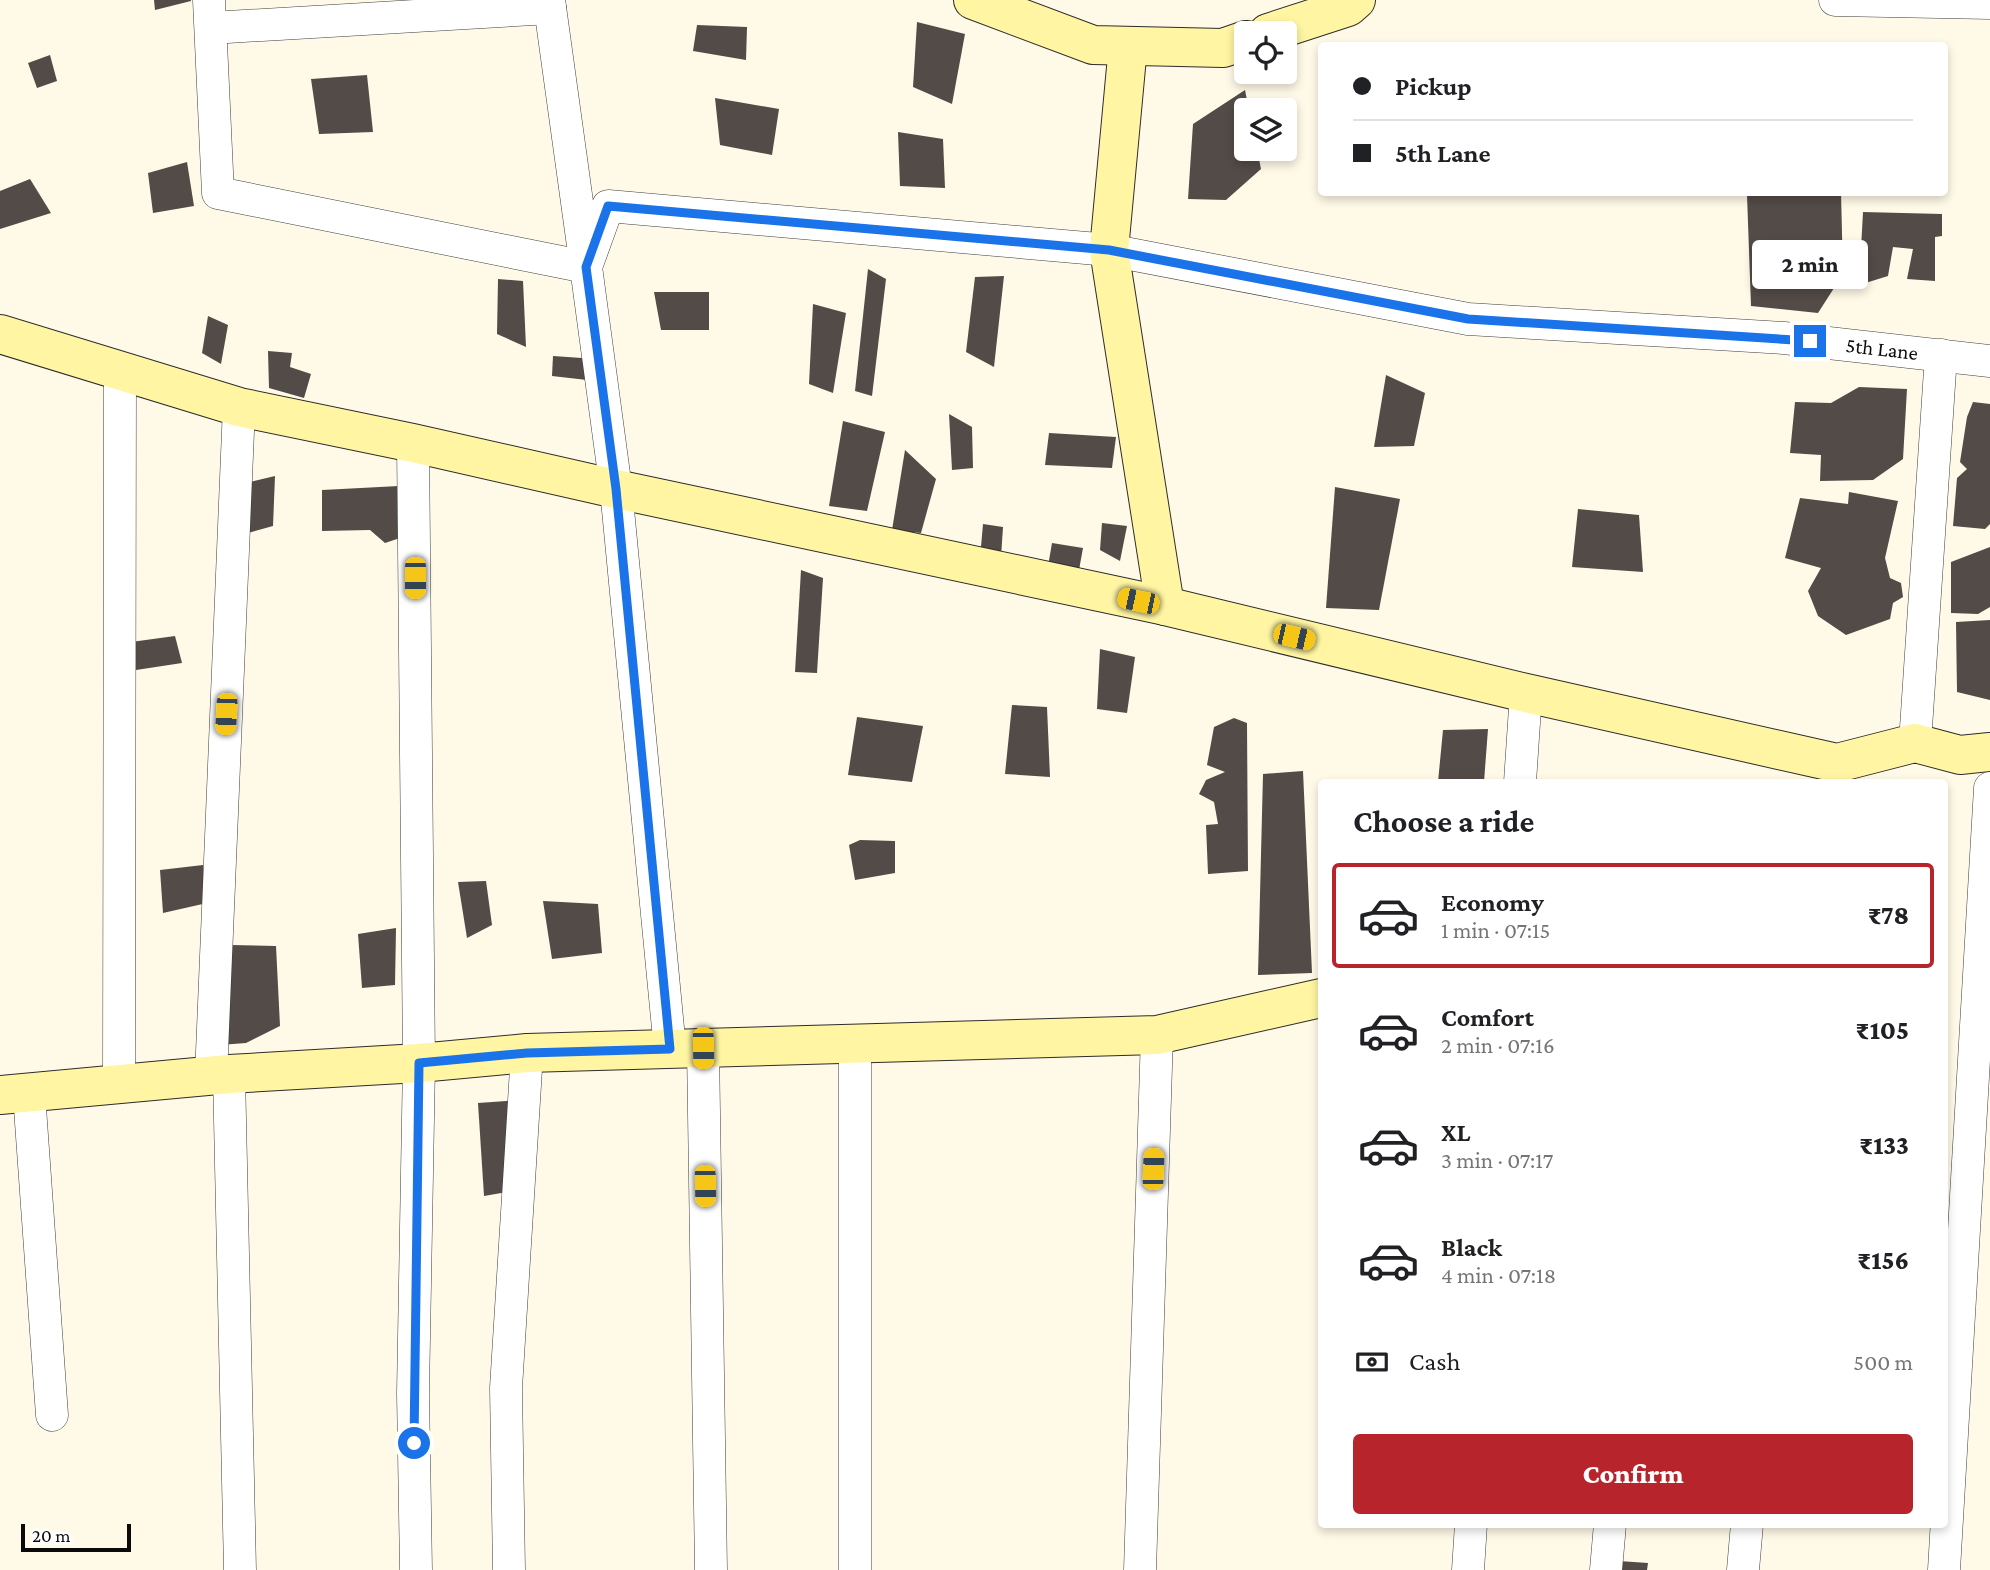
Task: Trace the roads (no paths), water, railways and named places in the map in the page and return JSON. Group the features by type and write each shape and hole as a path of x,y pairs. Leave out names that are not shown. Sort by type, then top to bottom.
{"street":[{"path":"973,0 1093,45 1223,48 1234,44"},
{"path":"1297,24 1348,7 1356,0"},
{"path":"1835,0 1990,3"},
{"path":"586,267 218,193 210,14 549,4 586,267 616,489 687,1049 711,1570"},
{"path":"1129,46 1109,250 1164,607"},
{"name":"5th Lane","path":"586,267 608,206 1109,250 1468,319 1784,338 1990,361"},
{"path":"0,334 239,407 1164,607 1526,693 1836,773 1915,743 1980,757"},
{"path":"1915,743 1941,355"},
{"path":"119,1085 120,369"},
{"path":"239,407 220,1075 240,1570"},
{"path":"414,443 419,1063 414,1393 416,1570"},
{"path":"1520,779 1526,693"},
{"path":"1948,1502 1990,788"},
{"path":"52,1415 15,1095 220,1075 419,1063 527,1053 1157,1035 1318,999"},
{"path":"1140,1570 1157,1035"},
{"path":"855,1044 855,1570"},
{"path":"509,1570 506,1388 527,1053"},
{"path":"1468,1570 1471,1528"},
{"path":"1606,1570 1610,1528"},
{"path":"1743,1570 1747,1528"},
{"path":"1944,1570 1946,1528"}]}
